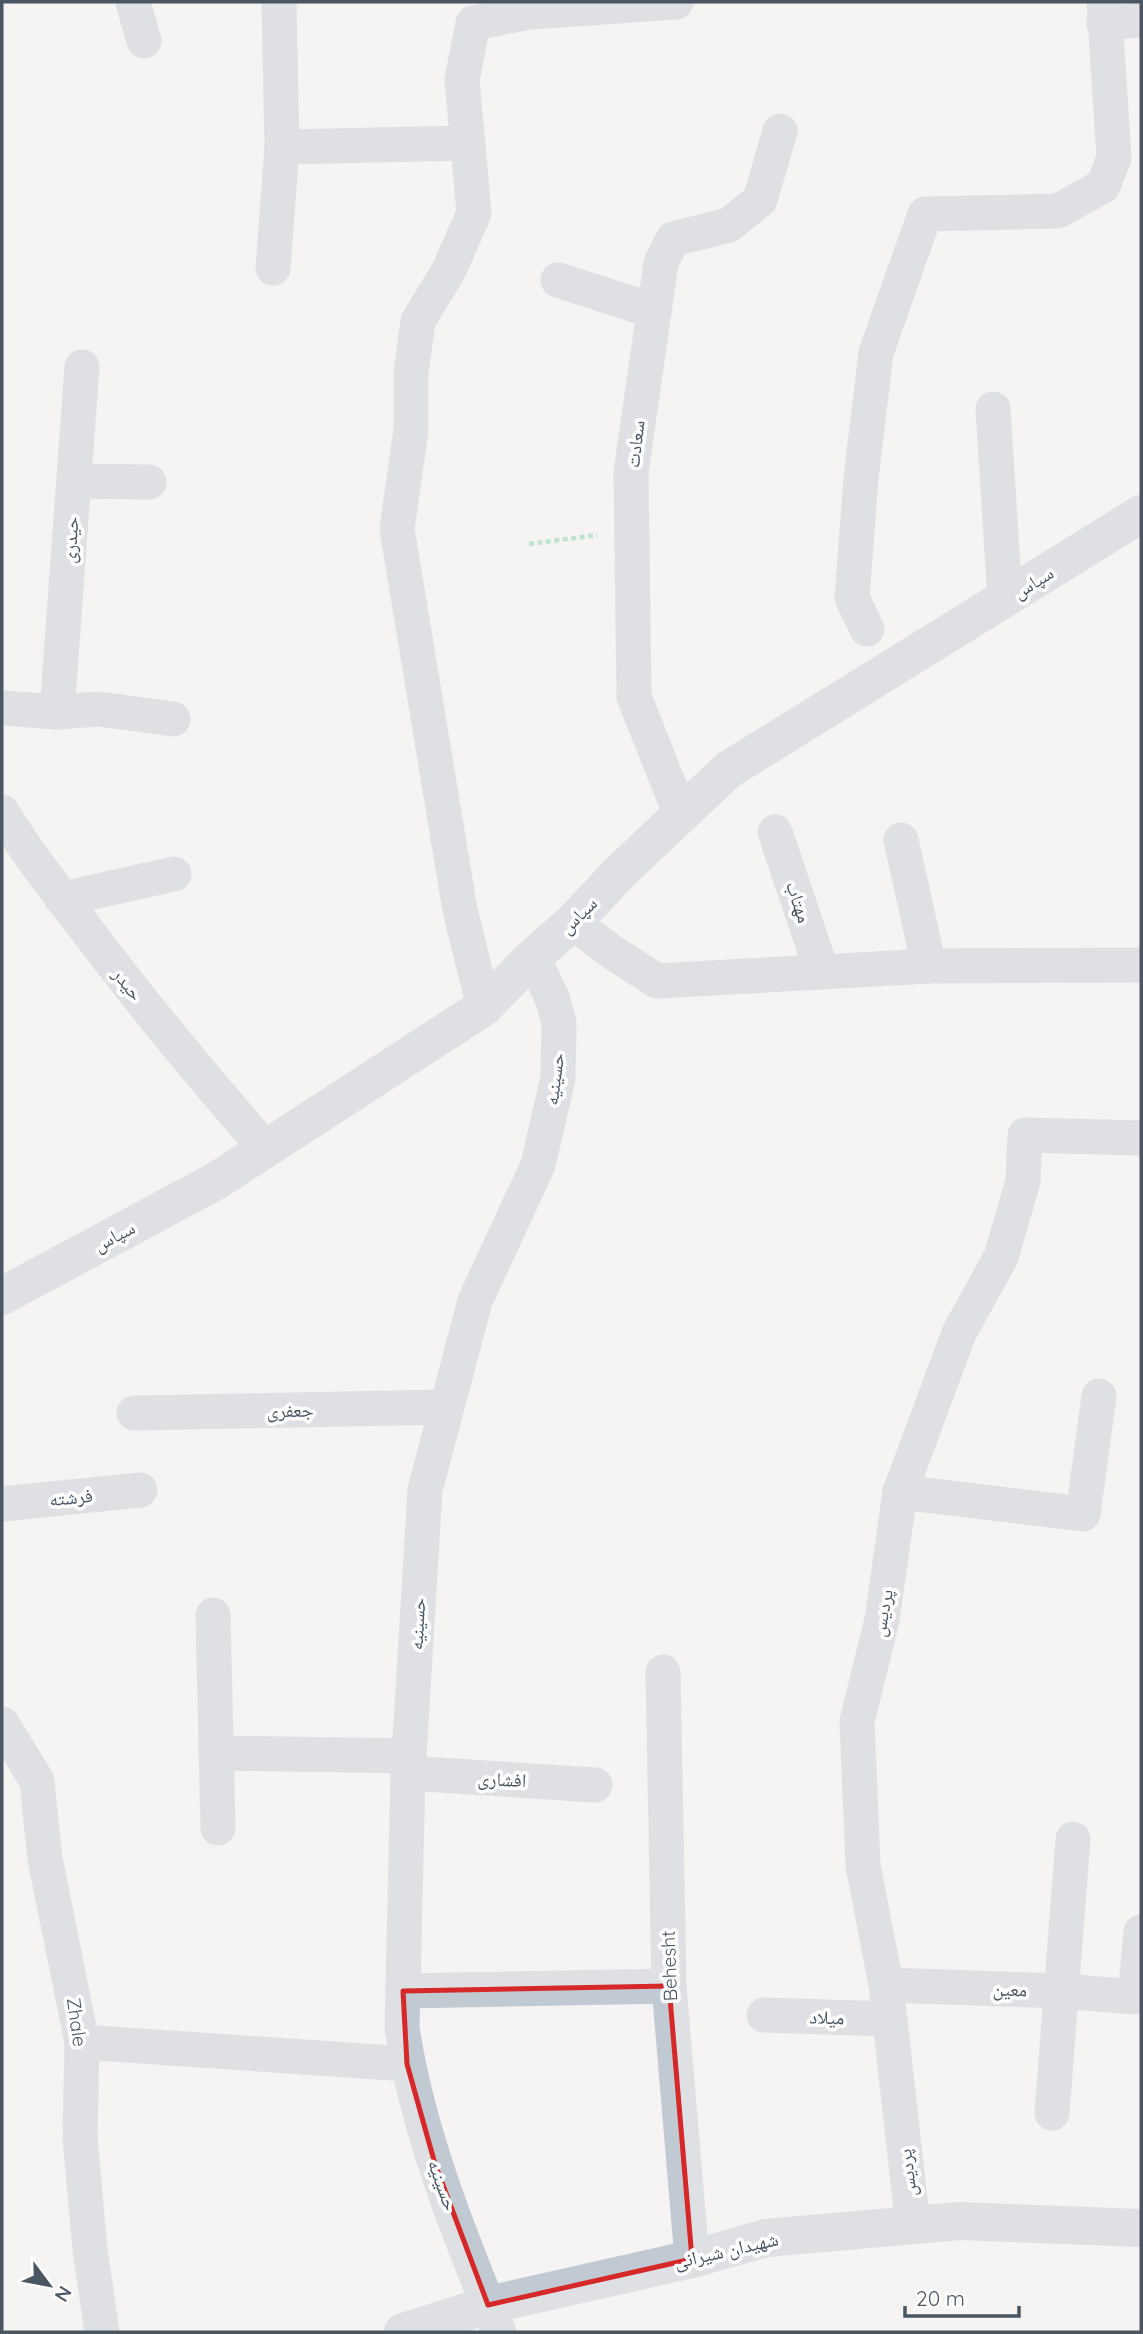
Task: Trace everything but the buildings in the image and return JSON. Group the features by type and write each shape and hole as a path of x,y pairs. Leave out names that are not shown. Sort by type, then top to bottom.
{"street":[{"path":"133,2 144,41"},
{"path":"273,268 282,147 279,2"},
{"path":"484,1007 460,910 397,529 411,430 411,373 418,321 449,270 474,213 462,80 473,23 530,12 676,2"},
{"path":"867,629 852,598 861,478 876,354 925,214 1058,211 1103,186 1114,158 1104,13 1141,20"},
{"name":"سعادت","path":"681,815 634,697 631,472 654,311 661,263 673,239 729,225 760,200 780,131"},
{"path":"282,147 468,143"},
{"path":"558,280 654,311"},
{"name":"حیدری","path":"57,712 82,367"},
{"path":"993,409 1005,599"},
{"path":"74,481 149,482"},
{"name":"سپاس","path":"2,1296 216,1181 484,1007 728,769 1141,514"},
{"path":"2,708 57,712 98,709 173,719"},
{"name":"حیدر","path":"2,812 62,899 172,1041 265,1148"},
{"name":"مهتاب","path":"775,832 822,972"},
{"path":"901,840 929,966"},
{"path":"62,899 174,874"},
{"path":"573,922 609,950 657,981 929,966 1141,965"},
{"name":"حسینیه","path":"494,2318 435,2164 407,2064 402,2028 402,1992 409,1765 425,1490 475,1301 538,1165 558,1078 559,1023 553,1000 533,957"},
{"name":"پردیس","path":"913,2226 887,2002 863,1865 857,1721 882,1620 900,1492 959,1333 1001,1257 1023,1181 1025,1135 1141,1138"},
{"path":"900,1492 1083,1514 1099,1396"},
{"name":"جعفری","path":"134,1413 447,1407"},
{"name":"فرشته","path":"2,1504 140,1490"},
{"path":"213,1615 218,1828"},
{"name":"Behesht","path":"663,1672 669,1986 692,2259"},
{"name":"Zhale","path":"2,1724 37,1781 45,1859 82,2042 80,2137 90,2250 102,2332"},
{"name":"افشاری","path":"216,1753 409,1765 595,1785"},
{"path":"1052,2113 1073,1839"},
{"name":"معین","path":"887,2002 1062,1991 1135,1997 1141,1932"},
{"path":"402,1992 669,1986"},
{"name":"میلاد","path":"764,2015 887,2002"},
{"path":"82,2042 407,2064"},
{"name":"شهیدان شیرانی","path":"403,2332 494,2318 766,2238 961,2221 1141,2228"}],"path":[{"path":"529,544 632,530"}],"highlighted area":[{"path":"669,1986 692,2259 488,2305 435,2164 407,2064 403,1991"}]}
